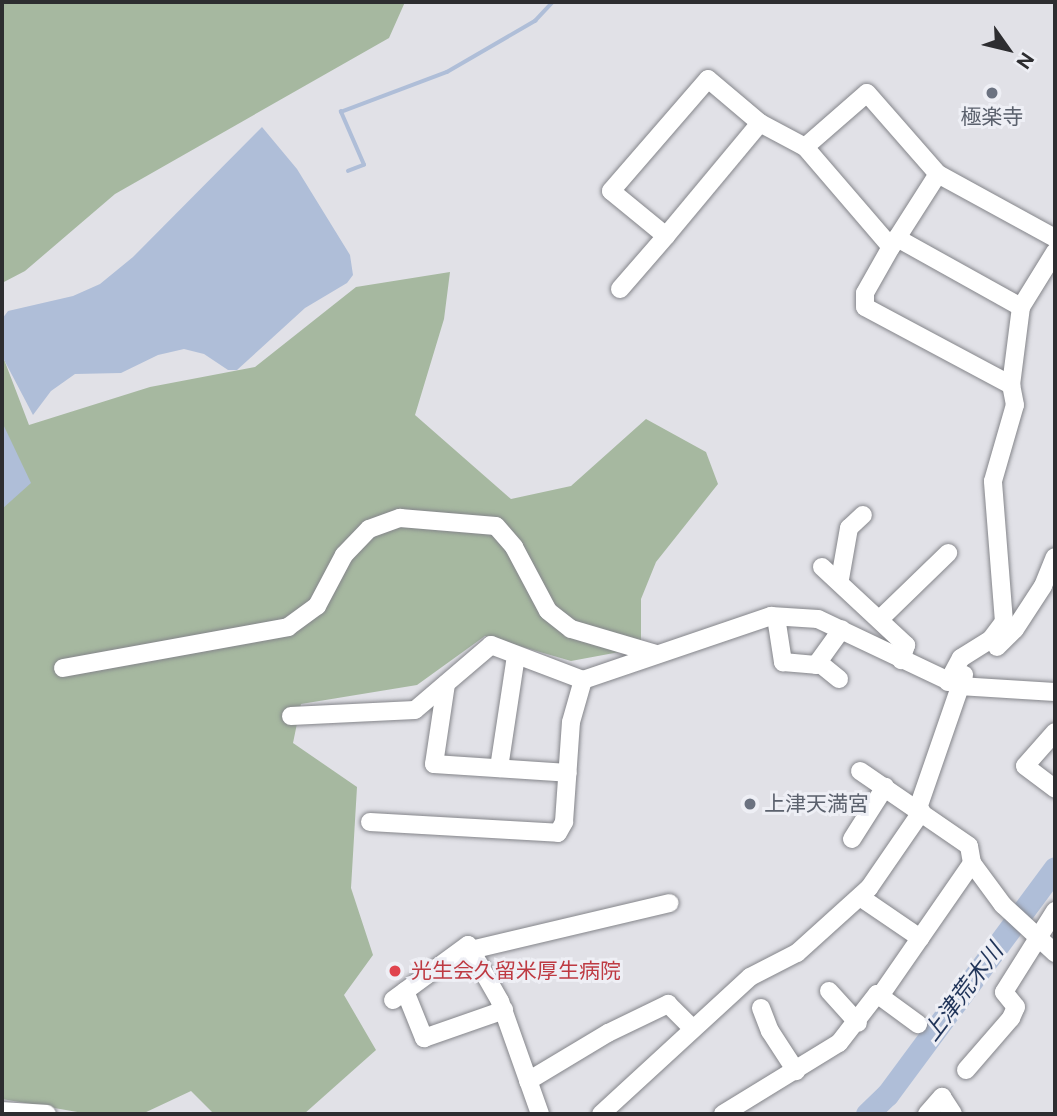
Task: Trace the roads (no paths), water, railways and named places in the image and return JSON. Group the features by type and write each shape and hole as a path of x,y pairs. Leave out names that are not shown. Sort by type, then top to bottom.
{"street":[{"path":"666,236 611,191 708,79 760,123 805,147 894,243 1021,307"},
{"path":"805,147 867,93 937,174 1055,238"},
{"path":"620,289 760,123"},
{"path":"937,174 865,293 865,307 1011,385"},
{"path":"601,1114 750,977 797,953 860,897 920,809 961,658 991,639 1004,622 993,481 1015,405 1011,385 1021,307 1055,253"},
{"path":"840,579 849,528 863,515"},
{"path":"63,668 288,627 317,606 344,555 369,530 400,518 496,526 514,547 548,611 571,629 656,654"},
{"path":"880,619 948,553"},
{"path":"953,684 967,668 1004,643 1044,586 1055,557"},
{"path":"822,567 840,579 906,645 901,660"},
{"path":"291,716 415,710 491,645 583,680 746,622 776,617 818,619 953,684 1055,692"},
{"path":"776,617 783,662 818,662 839,679"},
{"path":"818,662 842,629"},
{"path":"499,768 516,656"},
{"path":"370,822 558,833 564,822 571,722 583,680"},
{"path":"446,684 434,764 568,773"},
{"path":"1052,742 1026,766 1055,789"},
{"path":"860,771 920,809 969,846 972,863 1003,905 1055,953"},
{"path":"852,839 885,787"},
{"path":"880,996 972,863"},
{"path":"860,897 920,938"},
{"path":"471,950 670,903"},
{"path":"966,1070 1011,1018 1016,1007 1004,992 1055,911"},
{"path":"504,1010 424,1038 399,995 468,945 504,1010 540,1114"},
{"path":"829,991 858,1023"},
{"path":"723,1114 839,1043 858,1023 877,994 918,1024"},
{"path":"528,1081 608,1032 668,1004 689,1026"},
{"path":"761,1008 770,1031 796,1071"},
{"path":"927,1114 942,1097 953,1114"},
{"path":"2,1111 47,1114"}],"water":[{"path":"262,127 297,169 350,255 353,275 347,283 305,308 237,370 228,370 204,354 184,349 158,355 121,373 75,374 51,391 33,415 2,356 2,319 8,311 73,296 100,284 133,257"},
{"path":"2,422 31,483 2,509"}],"waterway":[{"path":"348,171 364,165 341,112 447,72 535,21 553,2"},
{"name":"上津荒木川","path":"867,1114 887,1095 1055,868"}],"place":[{"name":"極楽寺","path":"992,93"},
{"name":"上津天満宮","path":"750,804"},
{"name":"光生会久留米厚生病院","path":"395,971"}]}
